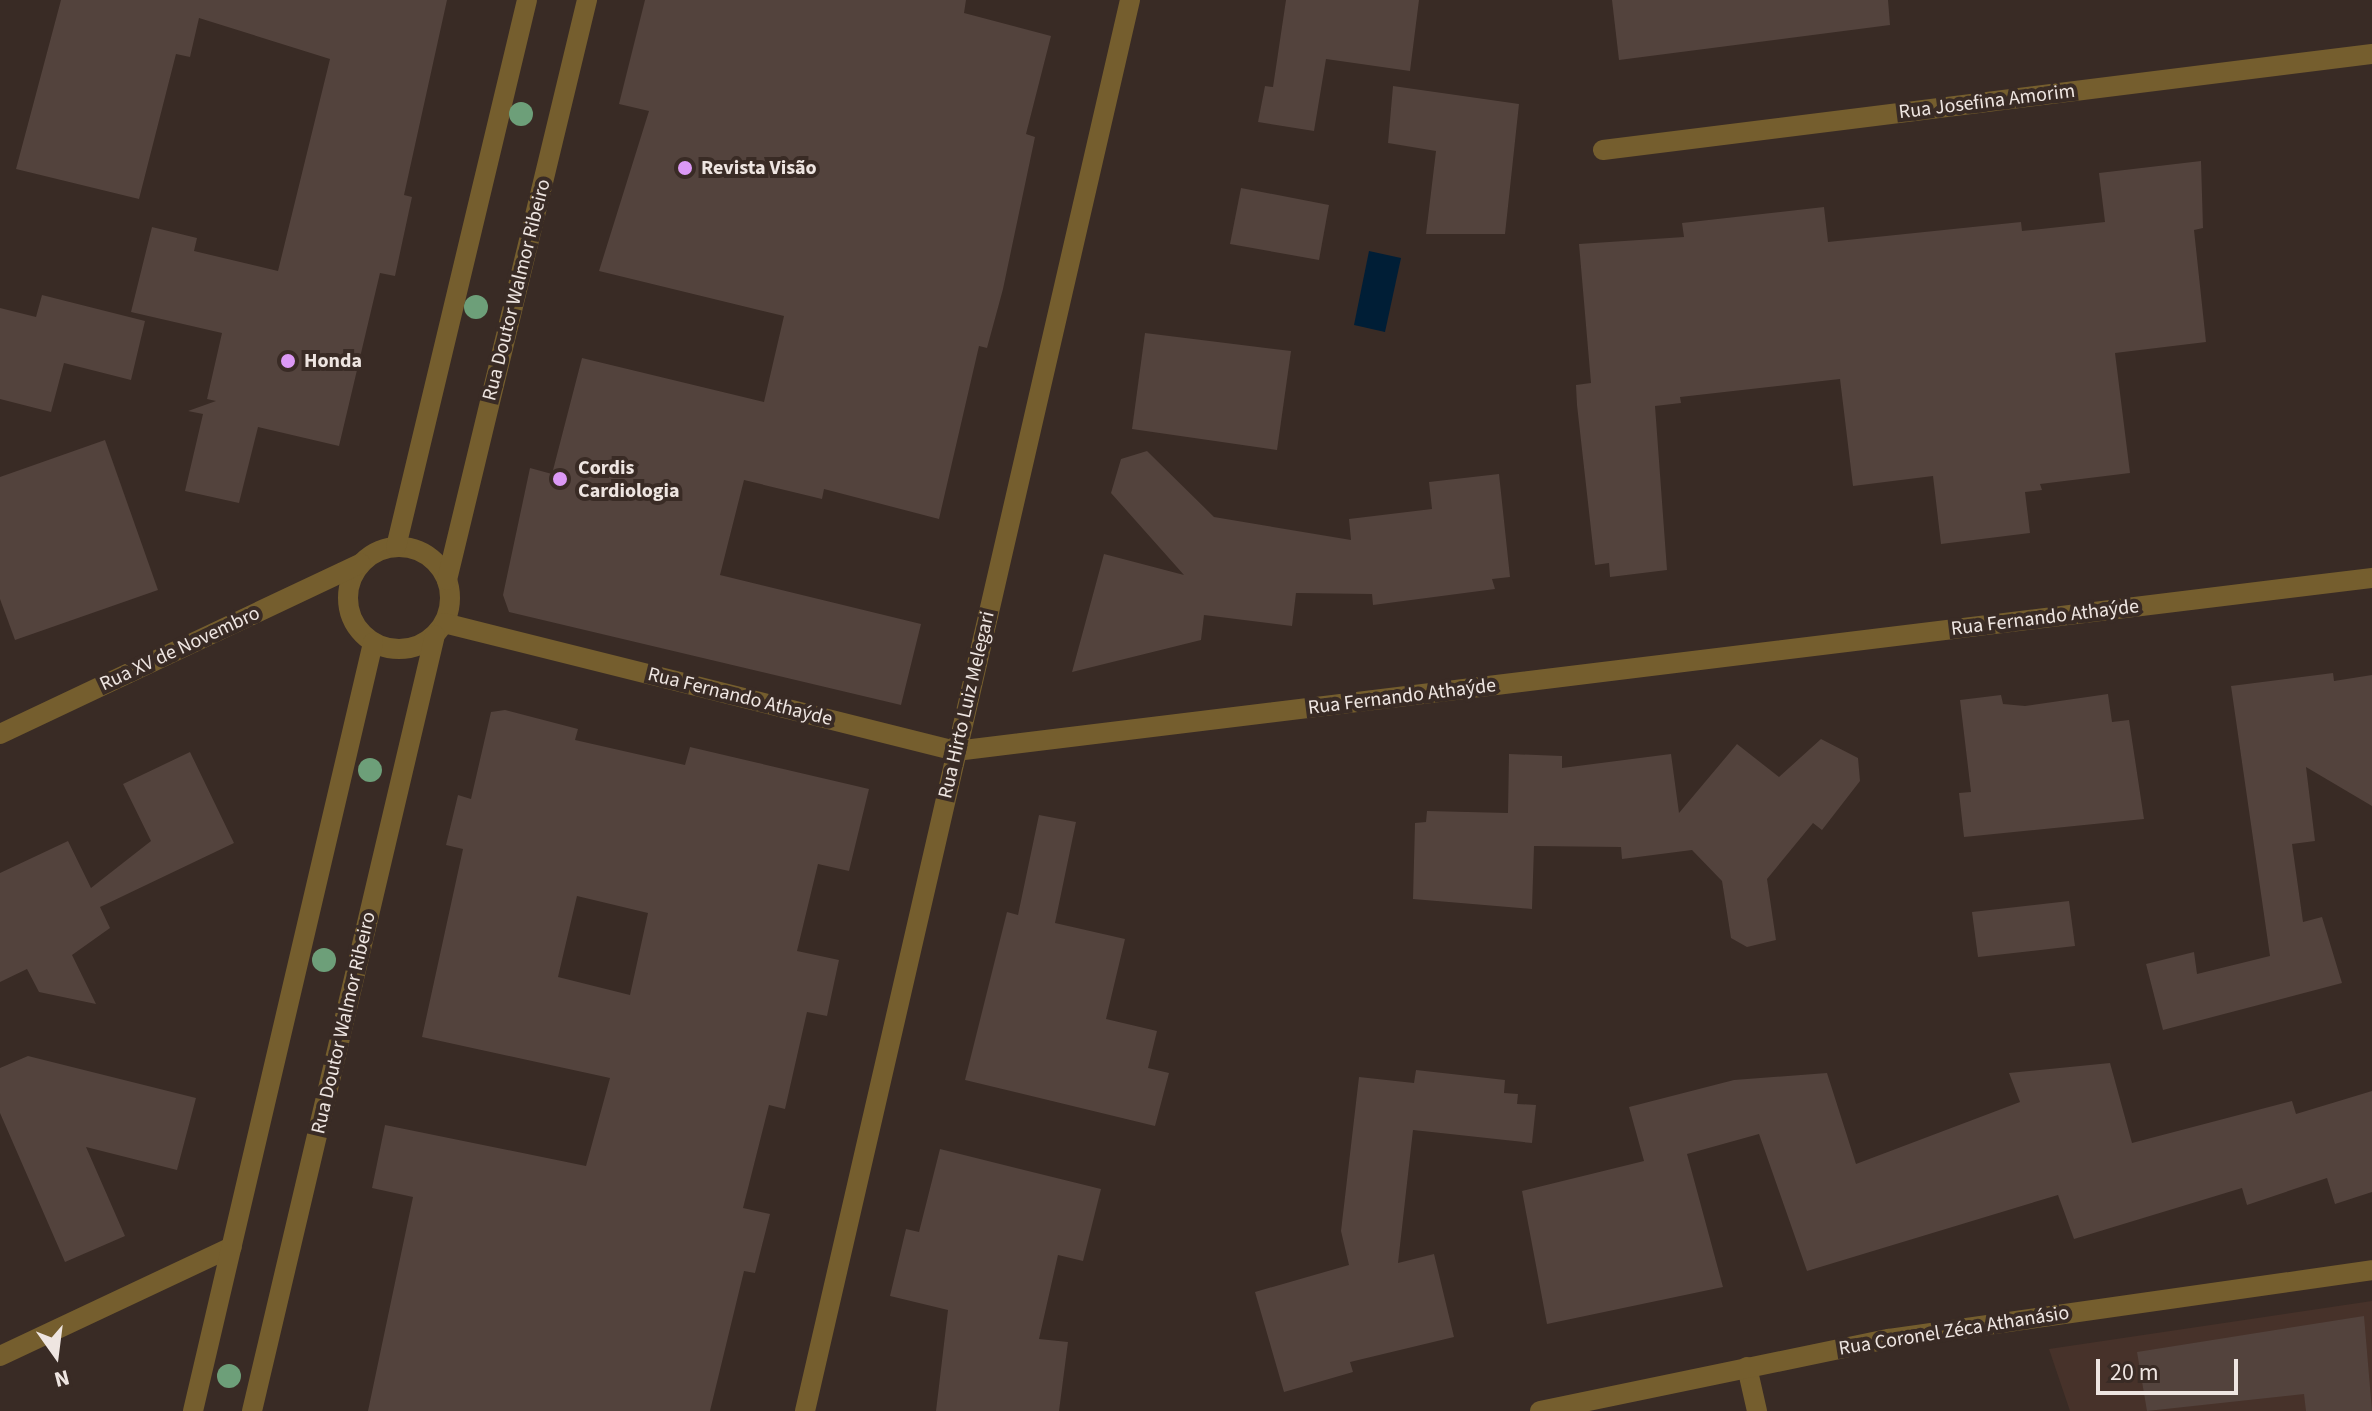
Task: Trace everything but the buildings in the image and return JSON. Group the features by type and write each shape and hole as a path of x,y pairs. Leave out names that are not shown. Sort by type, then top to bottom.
{"street":[{"path":"396,547 527,0"},
{"name":"Rua Doutor Walmor Ribeiro","path":"447,580 587,0"},
{"name":"Rua Hirto Luiz Melegari","path":"805,1411 1130,0"},
{"name":"Rua Josefina Amorim","path":"1603,150 2372,54"},
{"path":"396,547 427,555 447,580 440,629 406,650 373,643 348,606 361,563 396,547"},
{"name":"Rua XV de Novembro","path":"0,734 361,563"},
{"name":"Rua Fernando Athaýde","path":"440,629 956,751 2372,578"},
{"name":"Rua Doutor Walmor Ribeiro","path":"252,1411 440,629"},
{"path":"193,1411 373,643"},
{"path":"0,1356 232,1247"},
{"name":"Rua Coronel Zéca Athanásio","path":"1540,1411 1747,1367 1919,1335 2372,1270"},
{"path":"1747,1367 1757,1411"}],"shaded area":[{"path":"2372,1301 2372,1411 2070,1411 2049,1349"}],"water":[{"path":"1369,251 1401,258 1385,332 1354,325"}],"place":[{"name":"Revista Visão","path":"685,168"},
{"name":"Honda","path":"288,361"},
{"name":"Cordis Cardiologia","path":"560,479"}]}
